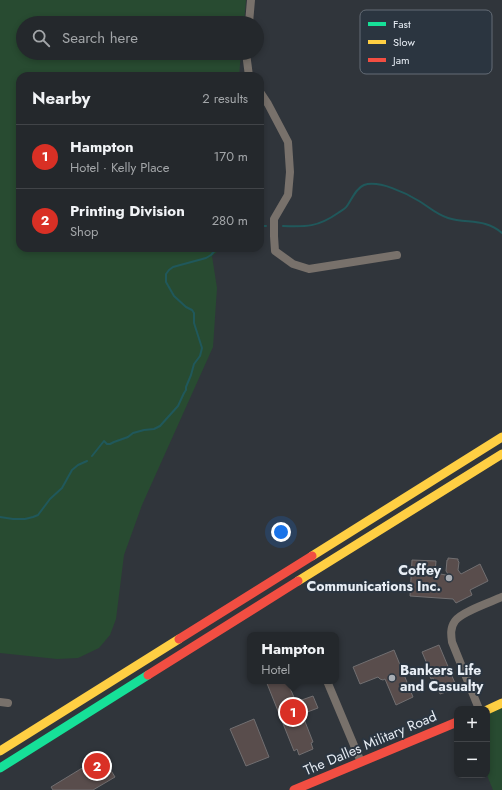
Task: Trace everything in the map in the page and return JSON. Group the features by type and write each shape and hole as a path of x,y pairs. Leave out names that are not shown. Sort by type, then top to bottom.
{"main road":[{"path":"0,751 502,437"},
{"path":"0,768 502,454"},
{"path":"490,709 502,703"},
{"name":"The Dalles Military Road","path":"294,790 454,723"}],"street":[{"path":"249,16 251,0"},
{"path":"247,60 248,72"},
{"path":"264,98 288,142 290,172 288,195 274,219 275,251 293,264 309,269 396,255"},
{"path":"478,706 452,642 450,632 455,621 468,611 502,597"},
{"path":"328,684 361,762"}],"green space":[{"path":"0,0 246,0 245,16 16,16 16,60 240,60 239,72 16,72 16,252 217,252 212,256 217,288 213,347 142,505 124,555 116,619 110,635 99,648 78,658 57,659 0,653"},
{"path":"502,703 502,790 493,790 488,778 490,778 490,709"}],"building":[{"name":"Coffey Communications Inc.","path":"448,558 458,559 458,570 461,574 480,564 488,581 470,590 472,595 456,603 453,599 410,596 412,560 436,561 435,573 446,575 448,574 446,571"},
{"path":"439,645 457,688 440,694 433,678 431,679 428,672 430,671 422,652"},
{"name":"Bankers Life and Casualty","path":"394,650 413,697 396,705 385,679 383,680 378,677 360,684 353,667"},
{"path":"267,684 288,684 296,702 313,696 318,708 302,714 313,742 311,743 313,749 299,755 297,749 294,751"},
{"path":"254,719 269,757 246,766 230,729"},
{"path":"102,756 115,777 93,790 53,790 51,787"}],"waterway":[{"path":"283,226 305,226 318,224 331,218 345,208 361,186 377,184 407,194 448,218 482,223 496,228 502,233"},
{"path":"92,456 104,441 107,444 110,444 128,437 133,433 154,429 160,426 178,406 186,390 194,364 200,356 202,348 194,323 194,313 174,296 166,282 166,274 173,267 206,258 214,252"},
{"path":"0,517 25,519 38,515 50,499 62,488 72,470 78,465 87,461"}],"traffic: fast":[{"path":"0,768 148,675"}],"traffic: slow":[{"path":"312,556 502,437"},
{"path":"298,581 502,454"},
{"path":"0,751 179,639"},
{"path":"490,709 502,703"}],"traffic: jam":[{"path":"179,639 312,556"},
{"path":"148,675 298,581"},
{"path":"294,790 454,723"}],"place":[{"name":"Coffey Communications Inc.","path":"449,578"},
{"name":"Bankers Life and Casualty","path":"392,678"},
{"name":"Hampton","path":"293,712"},
{"name":"Printing Division","path":"97,766"}]}
